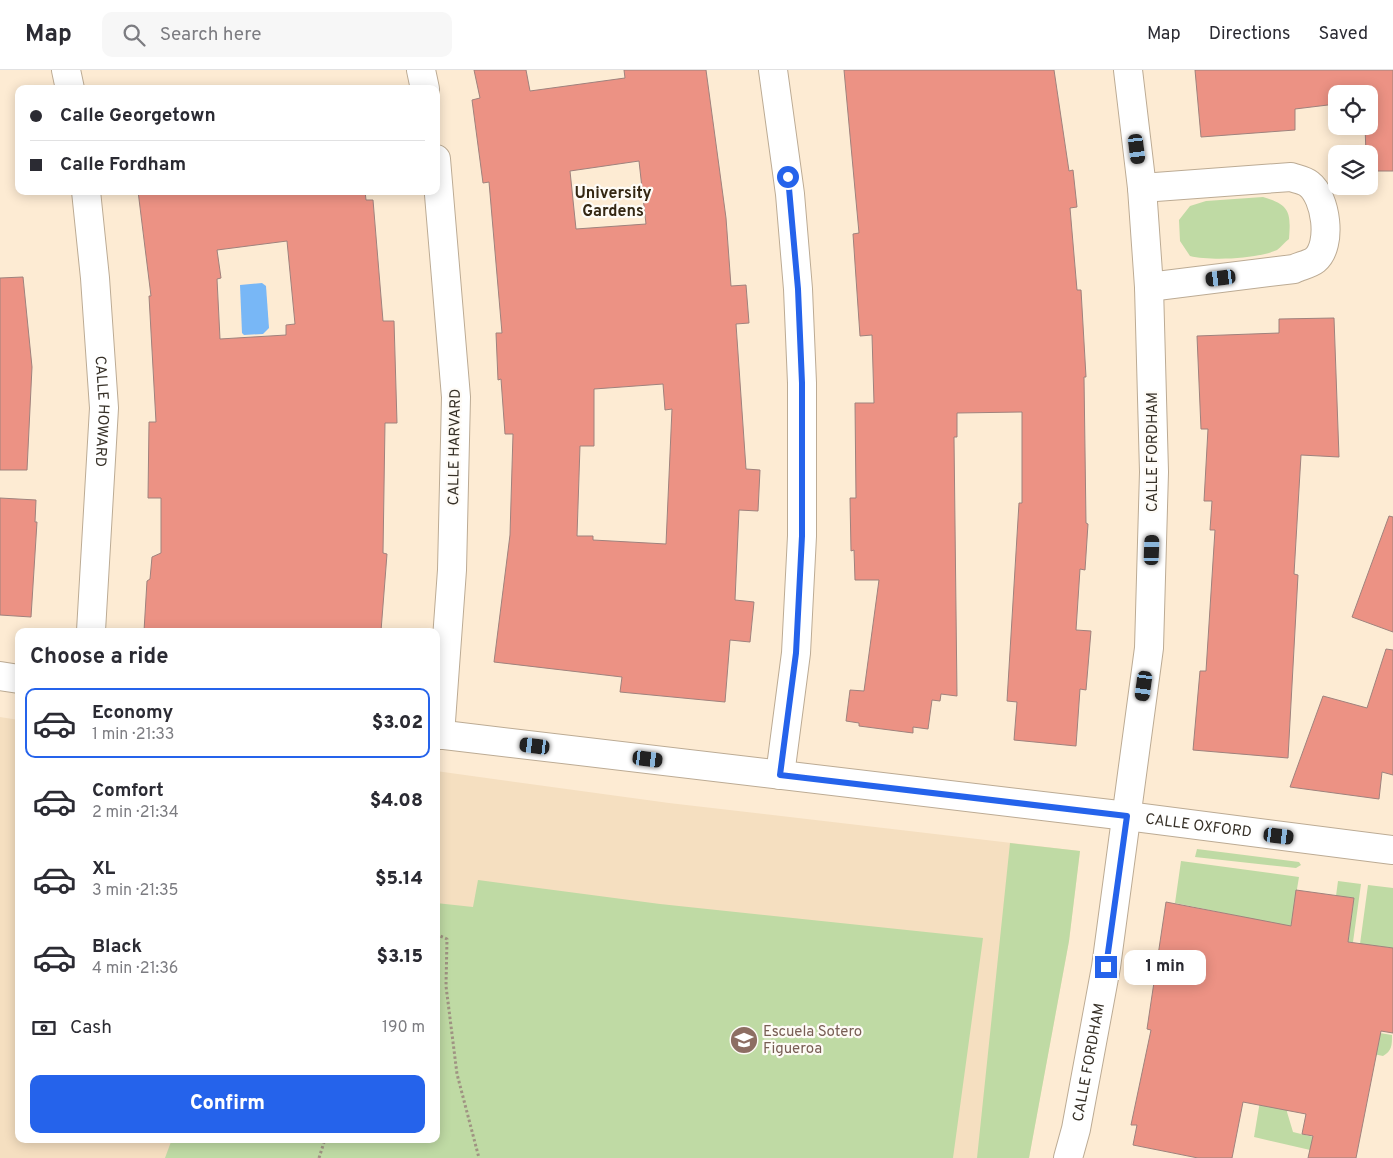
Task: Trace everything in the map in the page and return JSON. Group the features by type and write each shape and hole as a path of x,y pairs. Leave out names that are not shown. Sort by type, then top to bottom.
{"street":[{"path":"66,70 69,85"},
{"path":"421,70 423,85"},
{"path":"773,70 790,194 798,289 802,383 802,536 796,653 780,775"},
{"name":"CALLE FORDHAM","path":"1068,1158 1076,1128 1106,967 1149,648 1154,472 1149,287 1142,188 1128,70"},
{"path":"1142,188 1291,177 1309,184 1319,198 1324,212 1324,245 1315,260 1294,268 1149,287"},
{"name":"CALLE HARVARD","path":"440,187 456,397 452,570 440,711"},
{"name":"CALLE HOWARD","path":"86,195 95,278 104,408 91,628"},
{"path":"0,676 15,678"},
{"name":"CALLE OXFORD","path":"440,734 1127,816 1393,850"}],"path":[{"path":"440,936 447,940 446,986 457,1074 479,1158"},
{"path":"319,1158 324,1143"}],"shaded area":[{"name":"Escuela Sotero Figueroa","path":"0,717 15,719 15,1143 440,1143 440,772 669,803 1080,851 1069,941 1029,1158 0,1158"}],"green space":[{"path":"1263,197 1279,203 1284,207 1289,216 1289,239 1277,250 1246,257 1199,258 1190,256 1180,241 1179,220 1190,206 1206,201"},
{"path":"1010,843 1080,851 1069,941 1029,1158 977,1158"},
{"path":"1197,849 1299,862 1301,865 1296,868 1195,857"},
{"path":"1181,861 1299,877 1289,937 1343,1027 1392,1035 1391,1047 1383,1056 1302,1039 1287,1112 1293,1132 1350,1146 1345,1158 1254,1137 1262,1089 1239,955 1244,917 1175,903"},
{"name":"Escuela Sotero Figueroa","path":"478,880 660,904 983,938 953,1158 165,1158 171,1143 440,1143 440,903 473,907"},
{"path":"1338,881 1361,884 1353,942 1348,942 1354,898 1336,896"},
{"path":"1368,885 1393,888 1393,948 1360,944"}],"water":[{"path":"262,283 266,286 269,328 263,334 244,335 242,333 240,285"}],"building":[{"path":"474,70 526,70 530,91 625,78 624,70 706,70 726,218 731,286 746,285 749,323 736,324 746,469 760,470 758,511 739,510 735,600 754,602 750,642 730,640 725,702 620,692 622,677 494,662 510,535 513,434 505,434 501,379 498,380 496,333 502,333 489,182 483,183 472,100 480,98","holes":["639,161 646,224 576,229 570,171","663,384 665,410 672,409 666,544 593,540 593,536 577,536 580,446 594,446 594,389"]},
{"path":"844,70 1054,70 1069,171 1073,170 1077,207 1070,208 1077,290 1081,290 1086,377 1084,377 1086,523 1088,524 1085,570 1080,569 1076,630 1091,631 1086,690 1080,689 1076,746 1014,740 1017,702 1007,701 1019,503 1022,503 1022,412 957,413 957,437 954,437 957,696 941,694 940,701 932,700 928,729 913,727 913,733 859,726 859,723 846,721 850,690 864,691 879,580 855,580 854,550 851,551 850,498 856,498 855,403 874,403 872,335 860,336 853,234 859,233"},
{"path":"1195,70 1393,70 1393,171 1378,171 1378,145 1366,145 1365,135 1378,135 1378,85 1328,85 1328,105 1295,109 1295,130 1201,137"},
{"path":"138,195 365,195 366,200 373,200 383,321 394,321 397,423 385,423 383,553 387,554 381,628 144,628 147,581 150,579 152,557 161,553 161,498 148,498 149,422 156,422 149,296 151,296","holes":["287,241 295,324 286,325 286,335 220,339 217,279 221,278 217,250"]},
{"path":"23,277 32,367 27,470 0,470 0,278"},
{"path":"1334,318 1339,457 1301,455 1294,574 1298,575 1288,758 1193,750 1200,671 1206,671 1215,530 1210,530 1212,501 1204,501 1208,429 1201,429 1197,336 1279,333 1279,319"},
{"path":"0,498 36,500 35,522 37,522 31,617 0,615"},
{"path":"1389,516 1393,517 1393,632 1352,617"},
{"path":"1386,649 1393,650 1393,775 1382,772 1379,799 1290,787 1323,696 1367,708"},
{"path":"1296,890 1354,898 1348,942 1393,948 1393,1033 1381,1031 1356,1158 1308,1158 1313,1136 1302,1134 1306,1114 1243,1102 1232,1158 1198,1158 1133,1145 1137,1125 1131,1125 1151,1030 1147,1029 1166,902 1291,926"}],"place":[{"name":"Escuela Sotero Figueroa","path":"744,1040"}],"district":[{"name":"University Gardens","path":"613,201"}],"route":[{"path":"788,177 798,289 802,383 802,536 796,653 780,775 1127,816 1106,967"}]}
